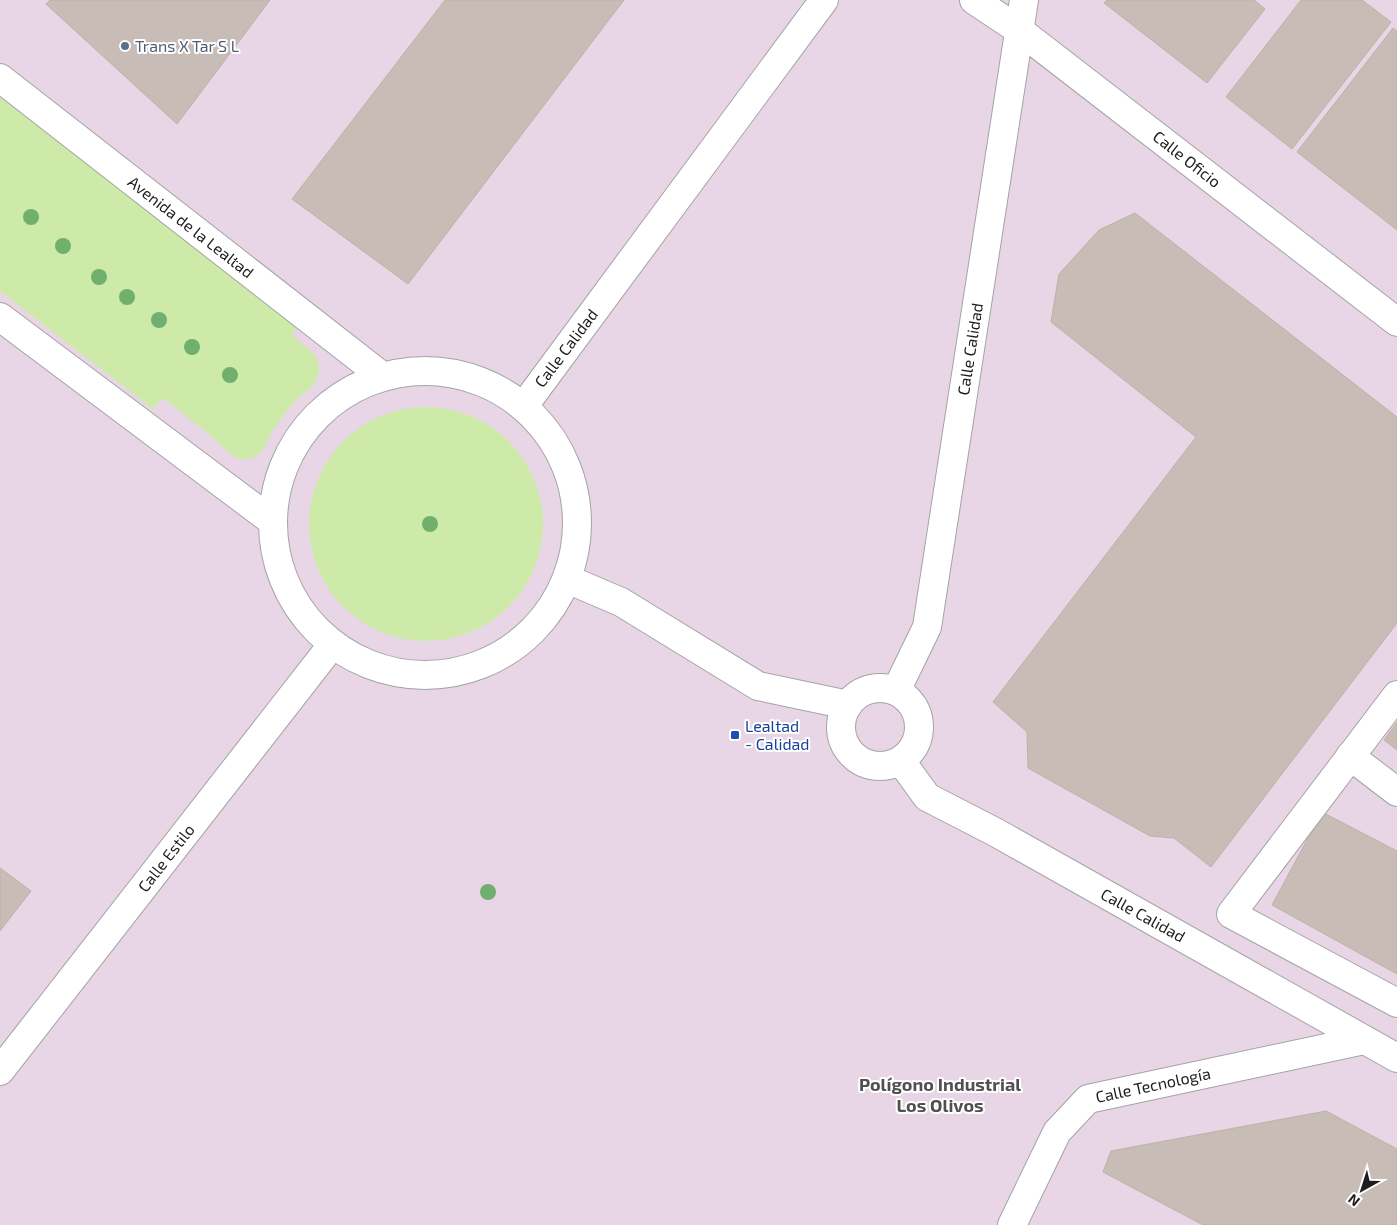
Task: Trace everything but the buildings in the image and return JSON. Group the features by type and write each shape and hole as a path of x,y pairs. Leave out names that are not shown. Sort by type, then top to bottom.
{"street":[{"name":"Calle Calidad","path":"523,407 824,0"},
{"name":"Calle Oficio","path":"974,0 1019,30 1397,322"},
{"name":"Calle Calidad","path":"896,691 928,626 1024,0"},
{"name":"Avenida de la Lealtad","path":"0,78 382,376"},
{"path":"0,317 272,520"},
{"path":"431,371 472,379 480,381 523,407 554,442 573,486 577,533 567,579 544,620 509,651 466,671 420,676 374,667 332,645 299,610 278,568 272,520 280,473 303,430 338,397 382,376 431,371"},
{"path":"567,579 621,602 758,686 848,705"},
{"name":"Calle Estilo","path":"4,1059 332,645"},
{"path":"883,688 896,691 908,699 916,711 920,725 918,739 912,752 901,762 875,767 862,762 852,754 844,743 841,730 842,717 848,705 857,696 870,690 883,688"},
{"path":"1397,695 1231,914 1397,1002"},
{"path":"1350,756 1397,792"},
{"name":"Calle Calidad","path":"901,762 927,797 995,832 1397,1058"},
{"name":"Calle Tecnología","path":"1012,1225 1057,1132 1088,1099 1364,1040"}],"shaded area":[{"path":"0,0 1397,0 1397,1225 0,1225"}],"green space":[{"path":"0,97 298,327 292,335 316,356 319,366 318,376 313,386 298,398 283,416 263,450 255,457 246,460 237,458 229,453 215,439 163,398 153,409 0,291"},
{"path":"426,407 449,409 471,416 491,427 509,441 523,459 534,479 541,501 543,524 541,547 534,569 523,589 509,607 491,621 471,632 449,639 426,641 403,639 381,632 361,621 343,607 329,589 318,569 311,547 309,524 311,501 318,479 329,459 343,441 361,427 381,416 403,409"}],"place":[{"name":"Trans X Tar S L","path":"125,46"},
{"name":"Lealtad - Calidad","path":"735,735"}],"district":[{"name":"Polígono Industrial Los Olivos","path":"940,1095"}]}
